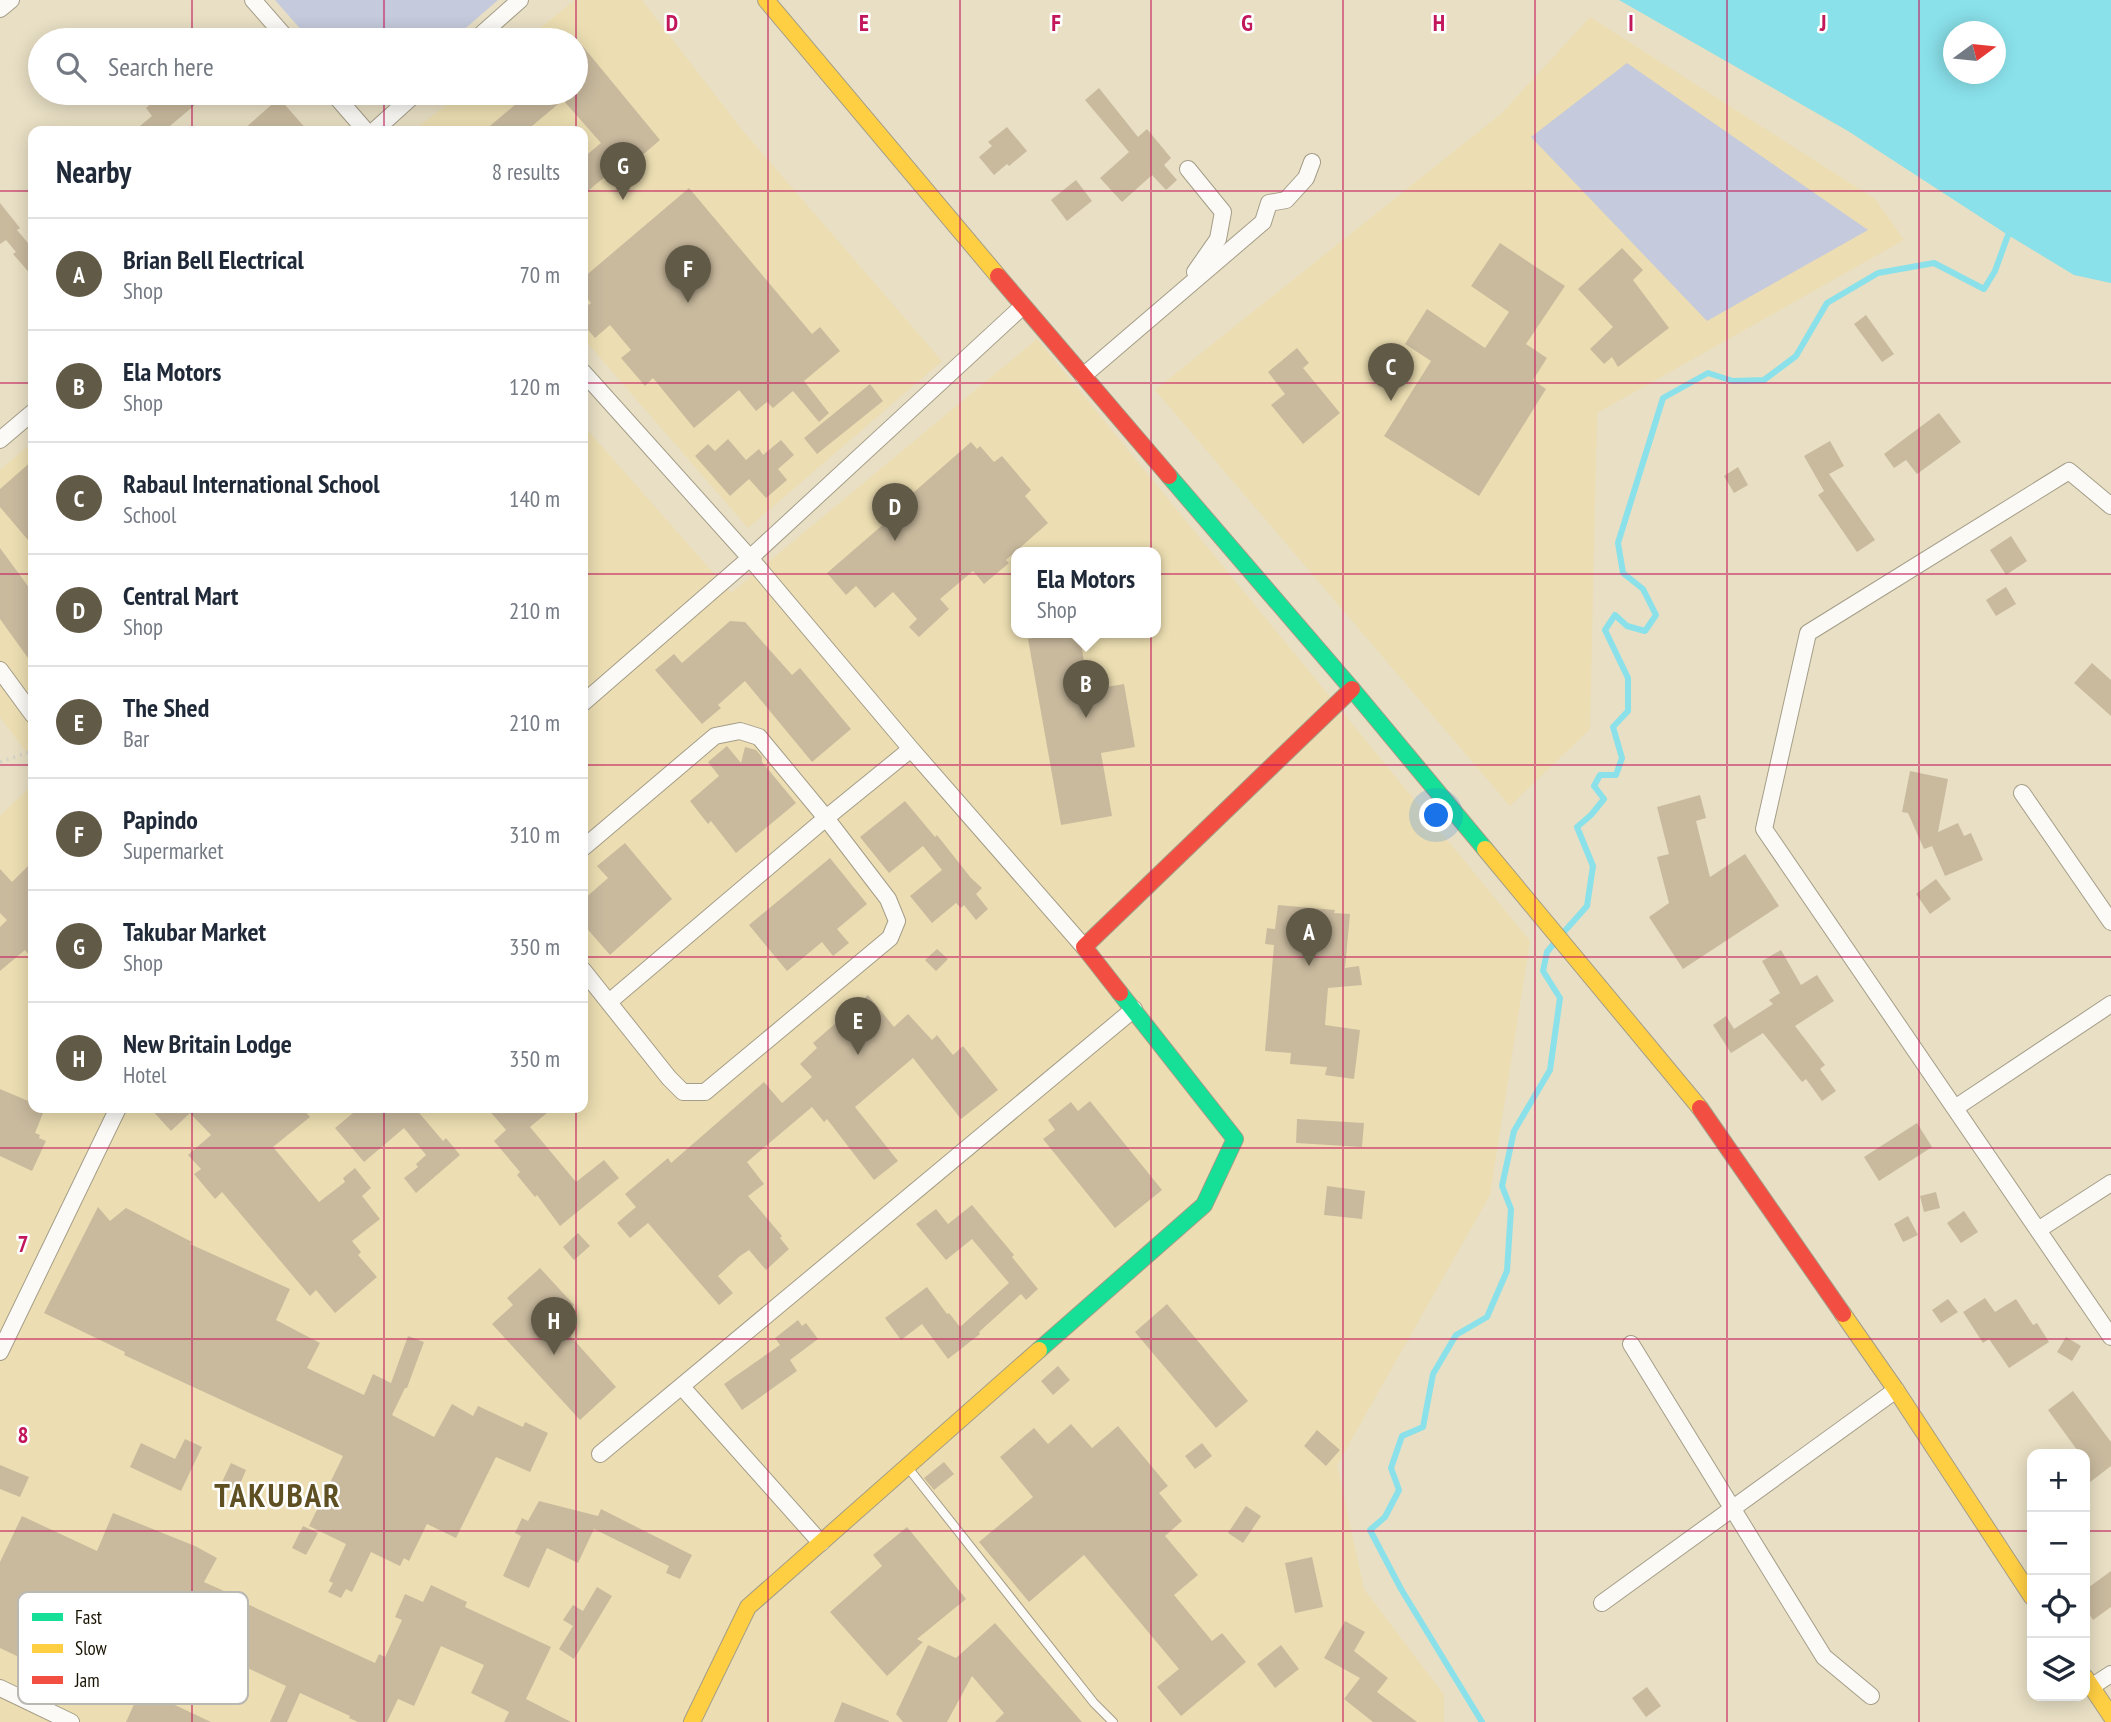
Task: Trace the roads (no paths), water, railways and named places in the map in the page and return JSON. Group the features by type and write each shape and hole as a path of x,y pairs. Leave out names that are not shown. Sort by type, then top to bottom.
{"main road":[{"path":"766,0 1023,306 1352,689 1693,1098 1896,1390 2027,1589"},
{"path":"692,1722 748,1607 1204,1205 1235,1139 1084,947 1352,689"},
{"path":"2090,1685 2111,1716"}],"street":[{"path":"0,9 11,0"},
{"path":"253,0 278,28"},
{"path":"488,28 520,0"},
{"path":"343,105 362,126"},
{"path":"380,126 403,105"},
{"path":"1083,376 1263,222 1269,203 1286,200 1306,178 1312,162"},
{"path":"1184,289 1218,239 1223,212 1188,169"},
{"path":"588,699 750,558 1023,306"},
{"path":"588,378 750,558 911,749 1084,947"},
{"path":"0,440 28,416"},
{"path":"2111,506 2069,471 1808,633 1764,829 2111,1337"},
{"path":"0,670 28,708"},
{"path":"588,844 715,736 740,731 759,737 826,818 888,899 897,921 890,938 705,1093 683,1092 588,976"},
{"path":"609,1002 911,749"},
{"path":"2022,793 2111,922"},
{"path":"1955,1108 2111,1004"},
{"path":"600,1454 1134,1009"},
{"path":"0,1352 116,1113"},
{"path":"2038,1230 2111,1183"},
{"path":"1631,1344 1824,1657 1871,1696"},
{"path":"682,1387 821,1543"},
{"path":"1602,1603 1896,1390"},
{"path":"2090,1681 2111,1674"},
{"path":"0,1688 18,1697"},
{"path":"33,1704 71,1722"}],"lane":[{"path":"907,1467 1094,1703 1113,1722"}],"water":[{"path":"1619,0 2111,0 2111,283 2074,275 1848,131"}],"waterway":[{"path":"1563,933 1587,906 1593,866 1577,827 1604,799 1594,786 1600,775 1616,775 1622,758 1613,727 1628,711 1628,678 1605,630 1615,615 1627,626 1645,631 1656,615 1643,589 1623,573 1618,543 1663,398 1708,373 1733,381 1764,380 1796,356 1827,303 1878,273 1934,263 1984,289 1995,271 2008,235"},
{"path":"1482,1722 1401,1589 1370,1530 1385,1517 1399,1490 1391,1468 1402,1436 1423,1427 1433,1374 1456,1335 1487,1317 1507,1271 1511,1209 1502,1186 1514,1131 1550,1070 1560,998 1543,971 1547,952 1556,941"}],"place":[{"name":"Takubar Market","path":"623,200"},
{"name":"Papindo","path":"688,303"},
{"name":"Rabaul International School","path":"1391,401"},
{"name":"Central Mart","path":"895,541"},
{"name":"Ela Motors","path":"1086,718"},
{"name":"Brian Bell Electrical","path":"1309,966"},
{"name":"The Shed","path":"858,1055"},
{"name":"New Britain Lodge","path":"554,1355"}],"district":[{"name":"TAKUBAR","path":"278,1494"}]}
